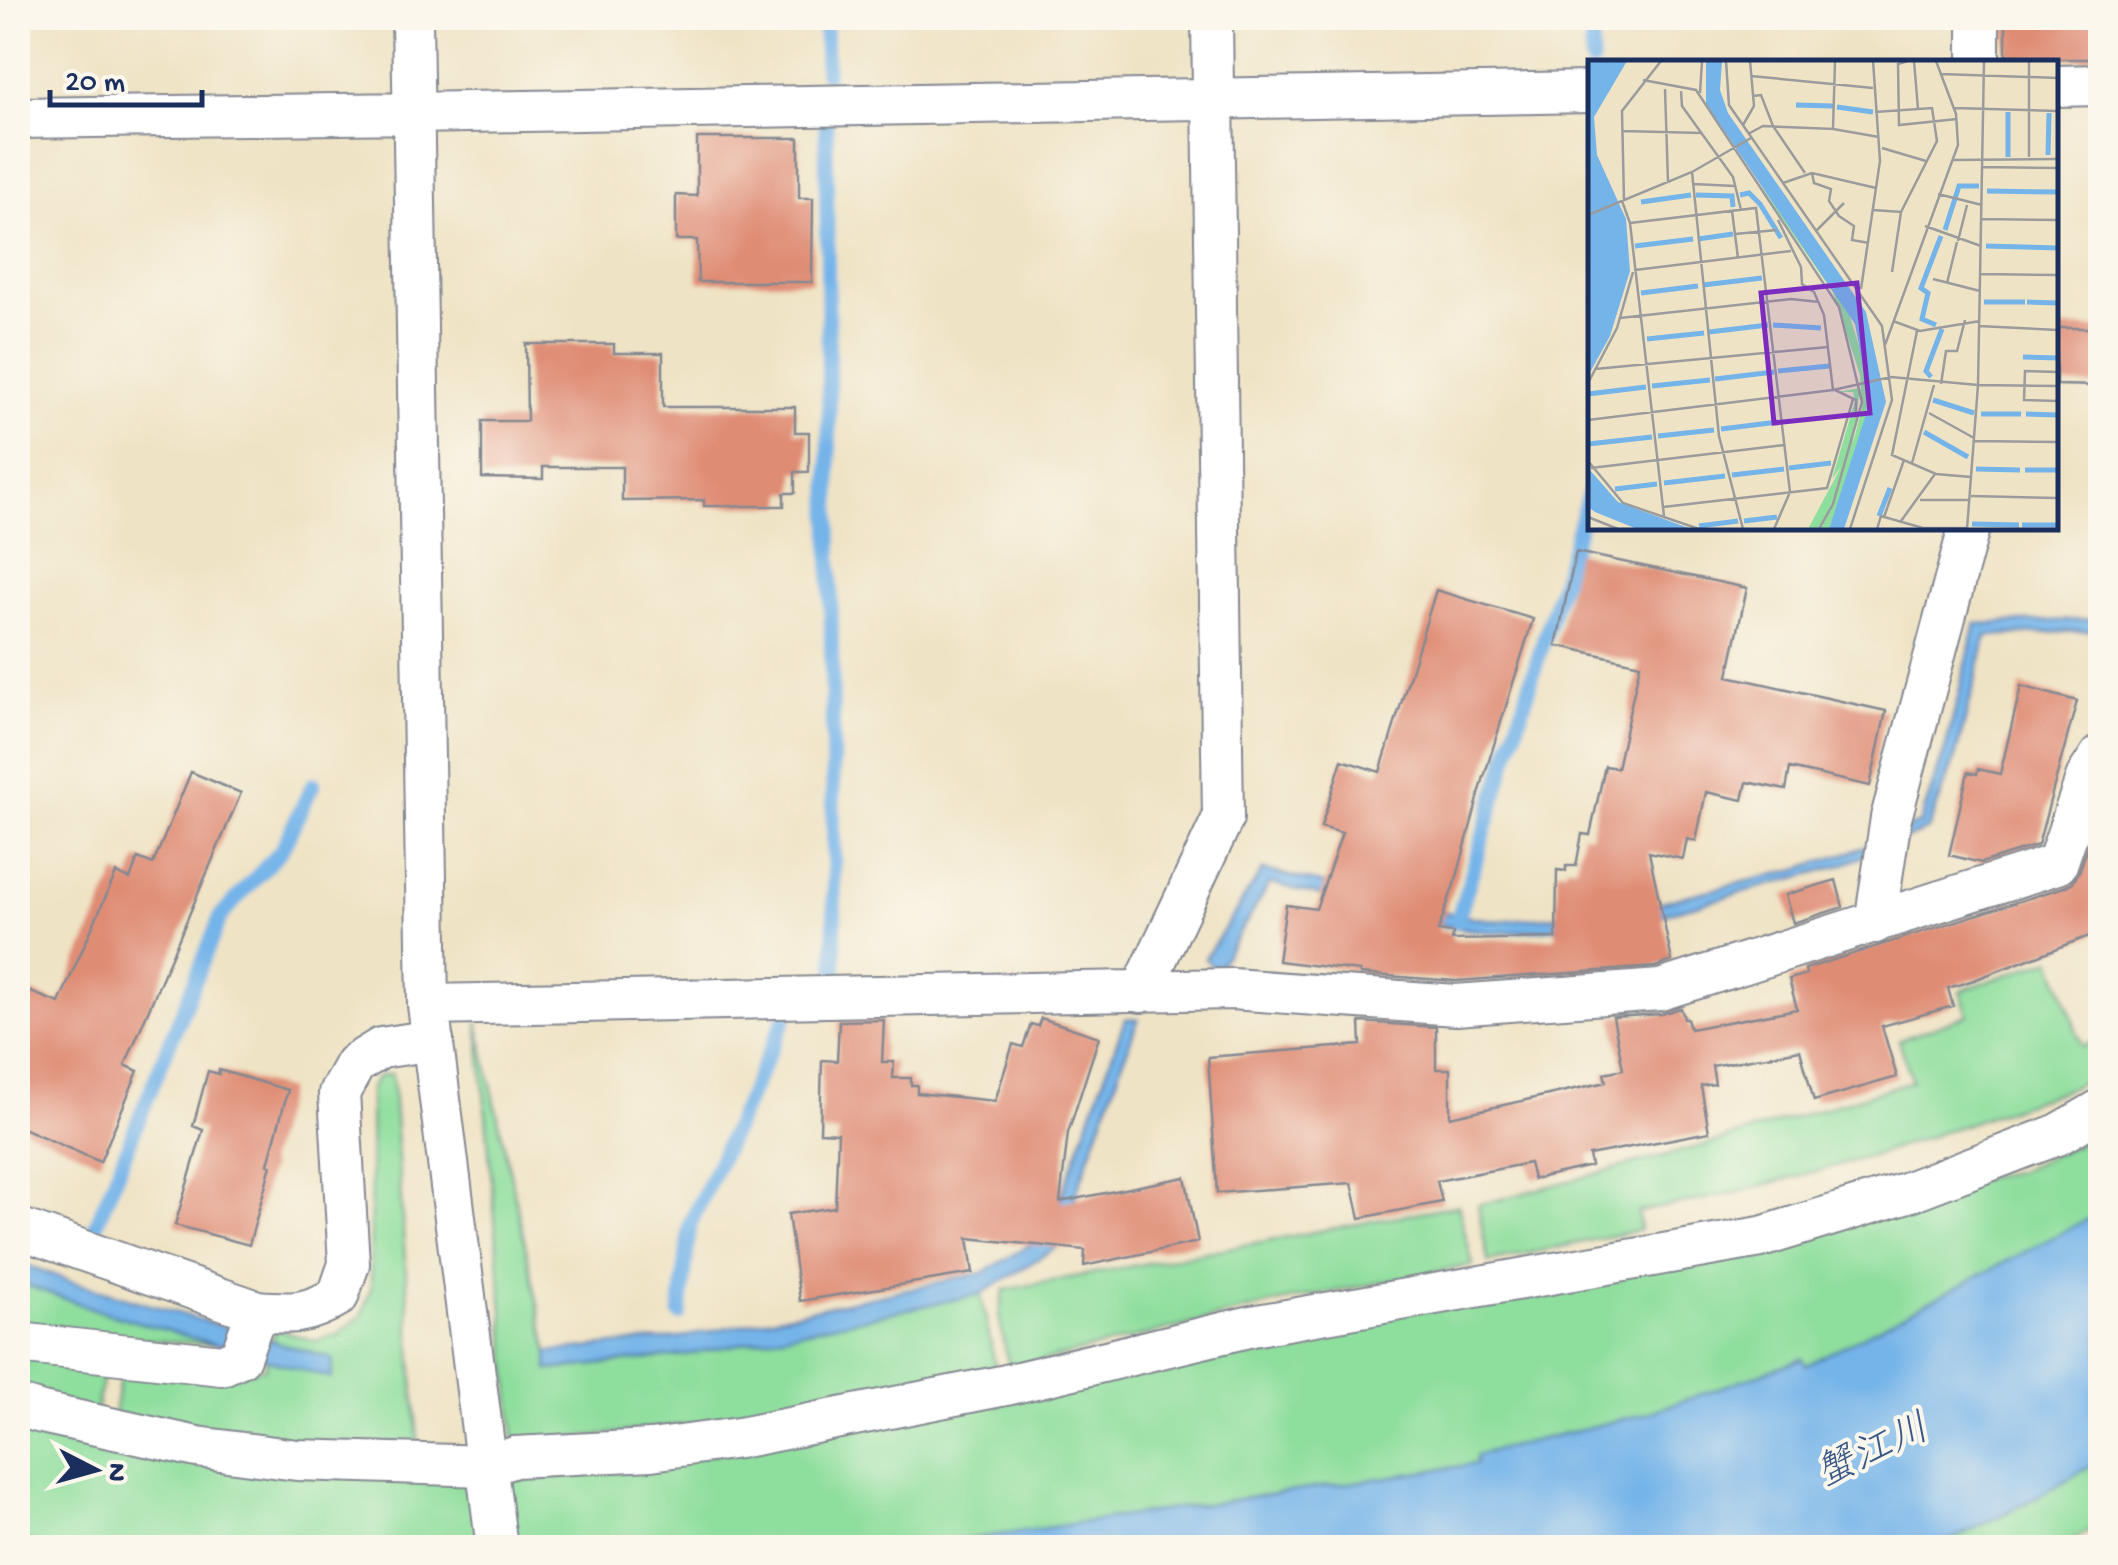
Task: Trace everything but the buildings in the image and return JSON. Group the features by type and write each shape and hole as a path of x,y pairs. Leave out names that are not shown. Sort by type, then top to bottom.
{"street":[{"path":"412,18 431,1022 497,1548"},
{"path":"1141,992 1222,818 1212,18"},
{"path":"1978,18 1979,60"},
{"path":"2058,86 2100,85"},
{"path":"18,118 1588,92"},
{"path":"1875,923 1891,818 1968,530"},
{"path":"18,1343 222,1365 249,1332 287,1314 317,1309 338,1296 349,1264 339,1093 355,1064 431,1022 1141,992 1232,990 1456,1004 1660,990 2057,864 2087,776 2100,756"},
{"path":"18,1406 197,1447 297,1460 488,1475 515,1458 650,1450 738,1438 1006,1384 1252,1326 1760,1236 1908,1192 2059,1134 2100,1110"},
{"path":"18,1228 249,1332"}],"green space":[{"path":"2052,959 2082,1047 2100,1038 2100,1072 2073,1087 1882,1153 1740,1192 1638,1212 1640,1230 1488,1262 1478,1205 1713,1143 1912,1081 1899,1040 1968,1015 1960,991"},
{"path":"478,1023 549,1370 685,1355 981,1294 996,1371 741,1419 581,1437 514,1439"},
{"path":"392,1074 418,1443 341,1446 235,1438 114,1414 122,1366 226,1377 265,1368 267,1359 331,1377 333,1359 272,1341 276,1329 316,1341 341,1332 362,1315 371,1288 370,1089 378,1076"},
{"path":"2100,1134 2100,1213 2076,1227 1806,1366 1802,1359 1648,1413 1476,1455 1476,1464 918,1547 52,1548 18,1538 18,1417 455,1479 527,1479 638,1470 2018,1171"},
{"path":"1458,1205 1473,1265 1285,1301 1009,1369 999,1315 1004,1290"},
{"path":"18,1282 100,1311 219,1345 18,1330"},
{"path":"18,1355 105,1365 96,1413 18,1389"},
{"path":"2100,1461 2100,1525 2060,1547 1936,1548 2020,1506"}],"water":[{"path":"2100,619 2100,630 1987,636 1955,758 1928,830 1839,866 1635,922 1497,933 1444,926 1270,883 1216,971 1205,958 1263,870 1497,921 1628,910 1798,869 1865,847 1920,823 1945,750 1976,624"},
{"path":"1125,1019 1138,1019 1057,1247 981,1294 685,1355 548,1370 548,1352 678,1338 983,1273 1048,1234"},
{"name":"蟹江川","path":"2100,1213 2100,1461 1936,1547 918,1547 1476,1464 1476,1455 1648,1413 1802,1359 1806,1365"},
{"path":"18,1262 333,1359 331,1378 100,1311 18,1282"}],"waterway":[{"path":"825,18 826,73"},
{"path":"1591,18 1592,60"},
{"path":"826,124 835,975"},
{"path":"1457,921 1588,496"},
{"path":"92,1235 221,916 282,849 313,784"},
{"path":"680,1314 690,1224 785,1018"}]}
